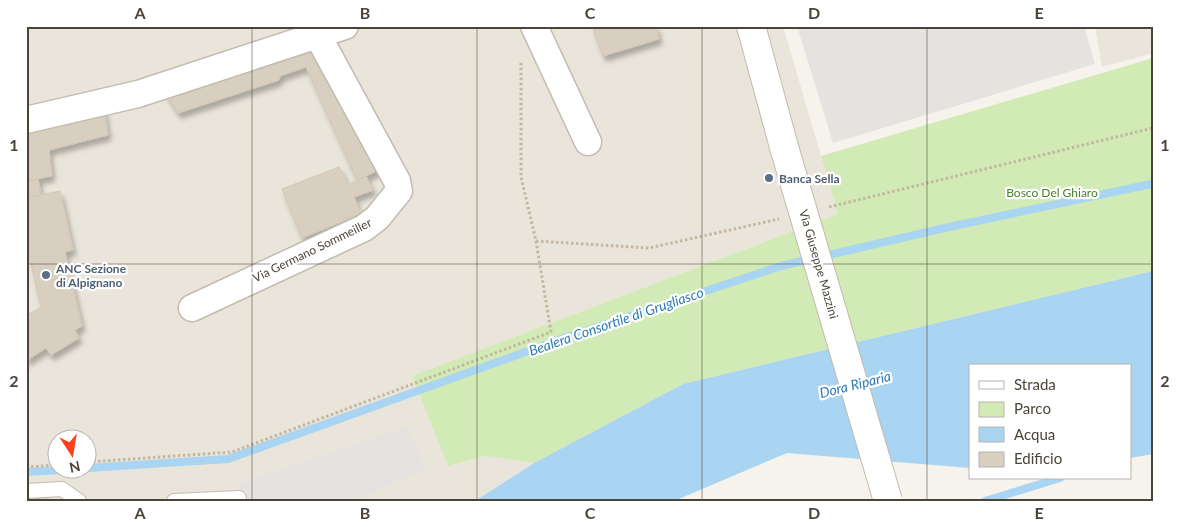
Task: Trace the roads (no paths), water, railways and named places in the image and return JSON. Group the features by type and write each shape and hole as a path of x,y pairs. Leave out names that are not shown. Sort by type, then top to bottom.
{"street":[{"path":"26,120 138,94 346,26"},
{"path":"534,26 588,142"},
{"name":"Via Giuseppe Mazzini","path":"751,26 784,147 888,501"},
{"name":"Via Germano Sommeiller","path":"192,308 364,228 377,218 399,191 397,181 318,36"}],"lane":[{"path":"26,491 32,489 62,489 78,501"},
{"path":"174,501 239,498"}],"water":[{"name":"Dora Riparia","path":"1153,271 1153,454 1132,458 1132,364 969,364 969,468 787,453 674,501 475,501 534,463 683,384"}],"waterway":[{"name":"Bealera Consortile di Grugliasco","path":"98,467 228,459 570,336 781,266 949,227 1151,184"},
{"name":"Bealera Consortile di Grugliasco","path":"26,472 48,471"},
{"path":"985,501 1053,480"}],"place":[{"name":"Banca Sella","path":"769,178"},
{"name":"ANC Sezione di Alpignano","path":"46,275"}],"park label":[{"name":"Bosco Del Ghiaro","path":"1052,192"}]}
